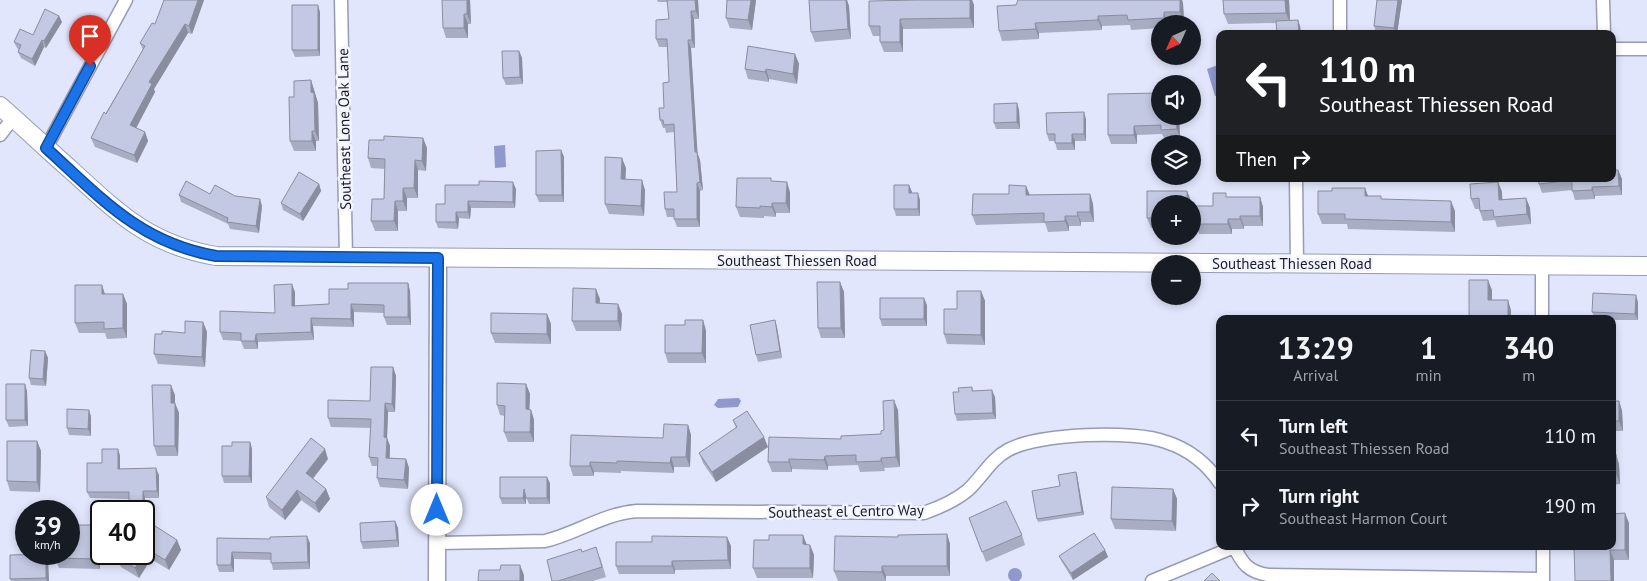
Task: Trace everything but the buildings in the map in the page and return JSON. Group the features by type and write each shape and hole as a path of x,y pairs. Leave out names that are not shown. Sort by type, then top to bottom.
{"main road":[{"name":"Southeast Thiessen Road","path":"6,112 127,220 175,247 216,256 1647,266"}],"street":[{"path":"46,148 126,0"},
{"name":"Southeast Lone Oak Lane","path":"341,0 346,258"},
{"path":"1340,0 1340,30"},
{"path":"1604,0 1604,30"},
{"path":"1616,49 1647,49"},
{"path":"0,135 6,112"},
{"path":"1296,182 1298,263"},
{"path":"437,581 438,258"},
{"path":"1542,264 1542,315"},
{"name":"Southeast el Centro Way","path":"437,543 545,541 559,538 602,518 637,511 924,513 953,501 968,489 997,457 1009,449 1027,441 1058,436 1146,436 1165,441 1192,454 1216,479"},
{"path":"1152,581 1225,550"},
{"path":"1236,550 1242,564 1253,573 1268,575 1370,579 1543,580 1543,550"}],"water":[{"path":"1216,66 1216,96 1215,96 1207,69"},
{"path":"505,145 506,167 495,168 494,146"},
{"path":"739,398 741,401 738,407 718,408 714,405 718,399"},
{"path":"1015,568 1020,570 1022,575 1020,580 1015,582 1010,580 1008,575 1010,570"}],"route":[{"path":"90,66 46,148 110,207 142,230 175,247 216,256 240,258 438,258 437,510"}]}
